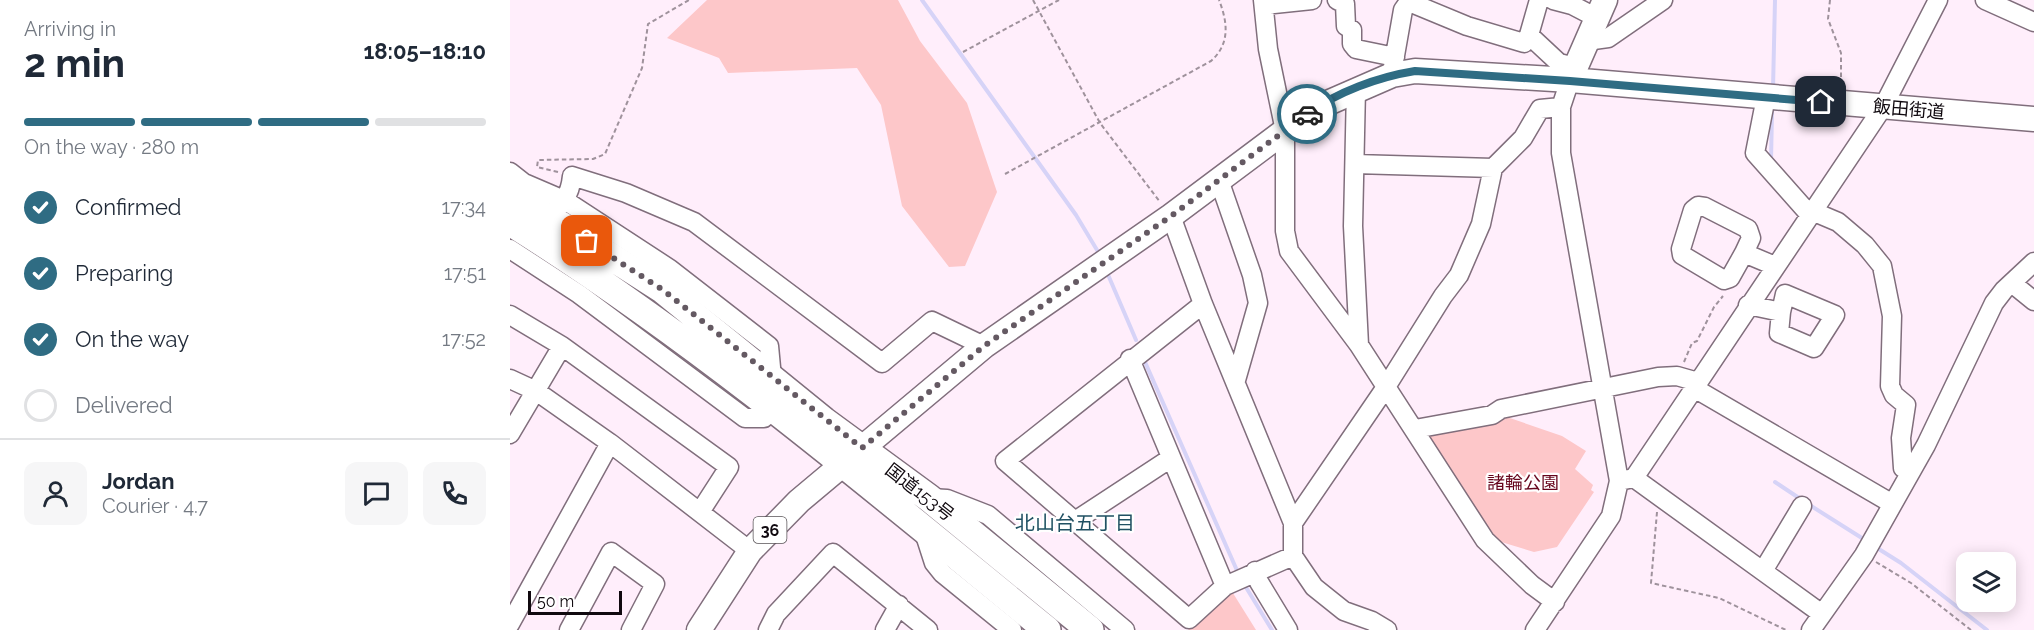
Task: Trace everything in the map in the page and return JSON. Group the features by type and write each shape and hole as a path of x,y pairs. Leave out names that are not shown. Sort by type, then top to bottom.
{"highway":[{"name":"国道153号","path":"510,196 556,209 663,290 772,378 923,529 1047,630"},
{"name":"国道153号","path":"510,222 628,299 772,409 928,498 1090,630"}],"main road":[{"path":"1573,74 1601,9"},
{"name":"飯田街道","path":"852,456 984,346 1171,216 1314,109 1393,66 1415,71 1573,74 1766,97 2034,119"},
{"name":"36","path":"699,630 750,551 800,501 852,456"}],"street":[{"path":"1312,0 1264,2 1268,49 1285,130 1285,231 1289,251 1359,345 1485,540 1532,585 1555,602"},
{"path":"1337,0 1345,4 1346,26 1352,30 1352,44 1356,49 1393,66 1403,9 1410,1 1495,35 1524,43 1529,35 1539,0"},
{"path":"1553,0 1601,9"},
{"path":"1586,41 1608,38 1663,0"},
{"path":"1535,630 1611,516 1627,479 1696,385 1748,304 1883,107 1938,0"},
{"path":"1985,0 2034,21"},
{"path":"1529,35 1573,74 1561,107 1561,153 1601,389 1627,479 1660,496 1822,614"},
{"path":"1356,88 1353,226 1359,345"},
{"path":"1766,97 1755,153 1811,213 1838,222 1865,245 1882,266 1892,316 1890,386 1894,395 1906,405 1902,458 1903,468 1910,473"},
{"path":"1293,523 1459,275 1481,224 1493,168 1523,138 1540,109 1561,107"},
{"path":"1356,164 1493,168"},
{"path":"510,172 556,209 572,176 626,192 694,222 882,363 932,321 984,346"},
{"path":"1219,180 1252,275 1258,303 1236,380"},
{"path":"1705,207 1748,229 1751,238 1744,253 1727,279 1721,279 1682,255 1681,249 1695,208 1705,207"},
{"path":"1171,216 1203,304 1293,523 1293,556 1314,587 1344,611 1372,621 1387,630"},
{"path":"510,249 579,294 745,418 764,418 772,409"},
{"path":"1744,253 1775,266"},
{"path":"1811,630 1864,555 1891,503 1910,473 1959,381 1994,303 2004,290 2034,262"},
{"path":"2013,284 2034,302"},
{"path":"1203,304 1130,359 1005,461 1075,521 1183,624 1241,578 1293,556"},
{"path":"1748,304 1781,312"},
{"path":"510,315 562,346 729,467 700,512"},
{"path":"510,434 562,346"},
{"path":"1130,359 1171,458 1241,578 1259,582 1288,630"},
{"path":"1415,429 1492,415 1501,409 1658,376 1680,376 1891,503"},
{"path":"510,379 536,391 610,443 750,551"},
{"path":"510,624 610,443"},
{"path":"1075,521 1171,458"},
{"path":"928,498 947,499 988,514 1125,630"},
{"path":"1764,571 1802,506"},
{"path":"923,529 934,563 942,573 1012,630"},
{"path":"569,630 611,552 655,584 631,630"},
{"path":"768,630 776,614 832,553 928,630"},
{"path":"885,630 899,605"}],"path":[{"path":"572,176 537,167 538,160 593,159 604,154 642,68 648,24 689,0"},
{"path":"1033,0 1100,123 1171,216"},
{"path":"963,52 1059,0"},
{"path":"1005,174 1211,61 1219,53 1226,39 1226,22 1219,0"},
{"path":"1830,0 1829,25 1841,53 1839,104"},
{"path":"1680,376 1692,344 1697,341 1714,307 1728,291 1727,279"},
{"path":"1660,496 1657,502 1651,583 1719,598 1786,630"},
{"path":"1864,555 1911,584 1971,630"}],"green space":[{"path":"707,0 898,0 920,41 967,103 997,192 965,266 949,267 902,206 881,105 857,68 728,73 719,58 667,38"},
{"name":"諸輪公園","path":"1504,416 1562,436 1586,451 1575,469 1593,485 1591,490 1594,492 1557,547 1534,552 1498,541 1422,432"},
{"path":"1231,590 1256,630 1188,630"}],"waterway":[{"path":"922,0 1076,215 1100,255"},
{"path":"1773,89 1775,0"},
{"path":"1771,161 1772,112"},
{"path":"1106,270 1136,340"},
{"path":"1145,362 1239,575"},
{"path":"1775,482 1802,500"},
{"path":"1808,504 1865,540"},
{"path":"1874,546 1901,563 1987,630"},
{"path":"1244,584 1272,630"}],"way so far":[{"path":"587,241 663,290 824,421 862,448 984,346 1171,216 1307,114"}],"district":[{"name":"北山台五丁目","path":"1075,523"}],"route":[{"path":"1307,114 1356,88 1392,75 1415,71 1570,81 1821,102"}]}
